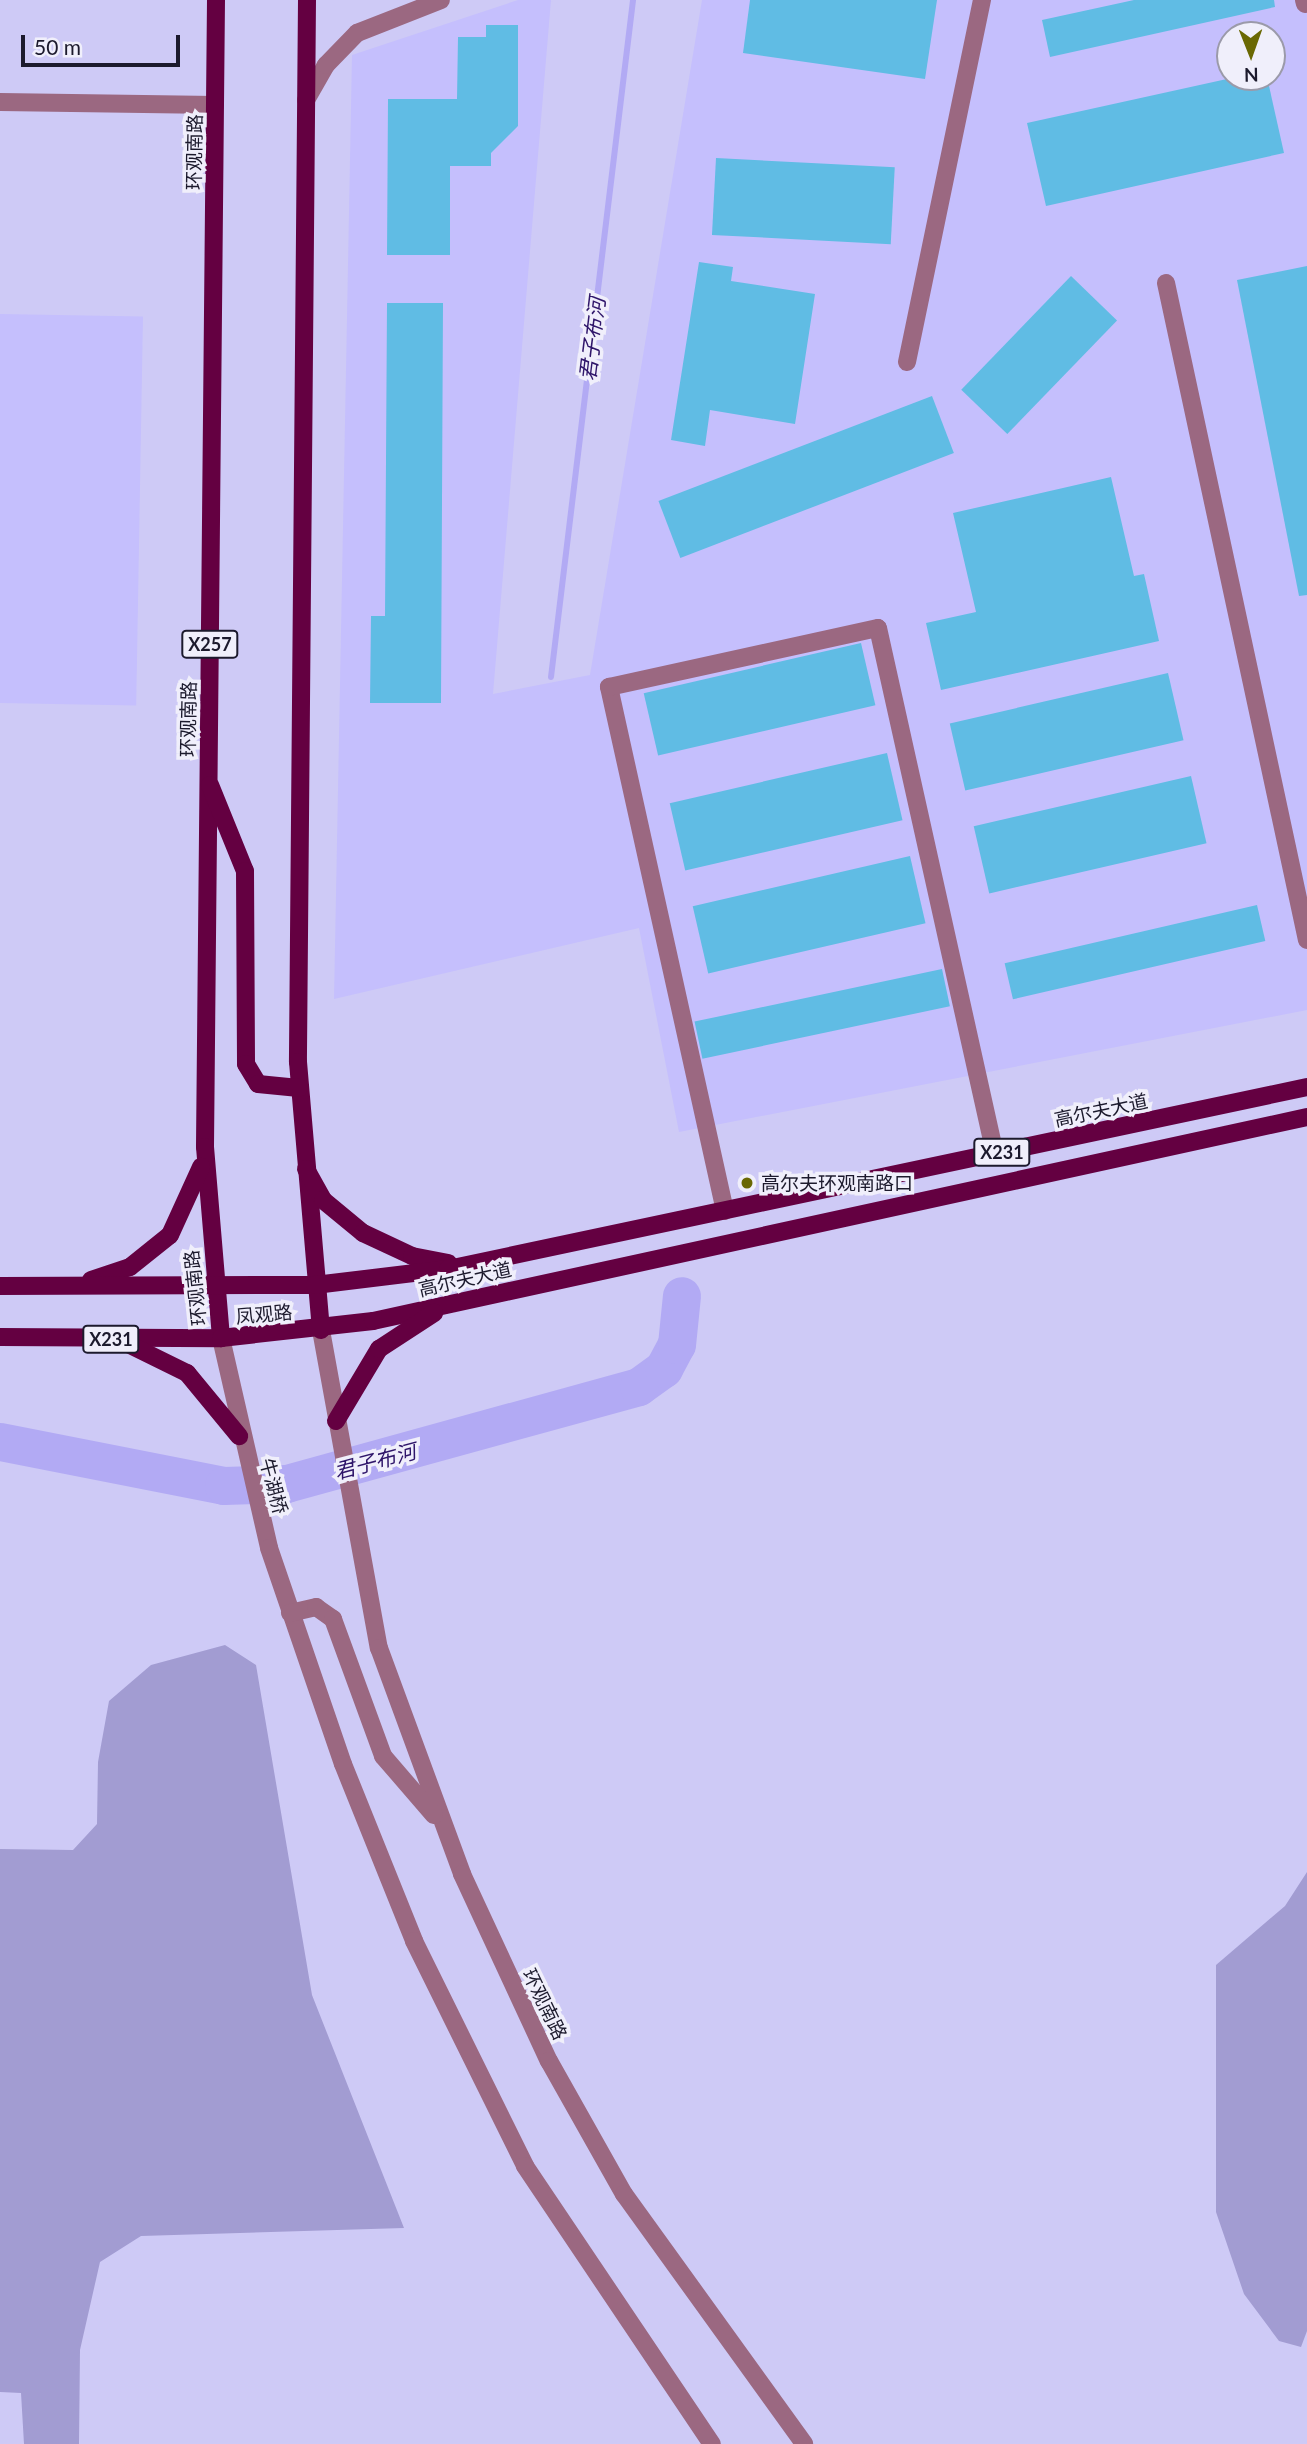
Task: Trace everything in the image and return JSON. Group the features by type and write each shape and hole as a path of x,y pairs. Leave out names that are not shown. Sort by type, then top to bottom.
{"main road":[{"name":"环观南路","path":"216,0 205,1147 221,1338"},
{"path":"307,0 299,1088 301,1155 321,1330"},
{"path":"209,782 245,872 250,1076 270,1088 299,1088"},
{"name":"高尔夫大道","path":"315,1285 466,1266 1307,1087"},
{"name":"高尔夫大道","path":"321,1330 1307,1117"},
{"path":"54,1286 105,1276 151,1253 184,1213 205,1147"},
{"path":"301,1155 323,1200 363,1233 412,1256 466,1266"},
{"name":"凤观路","path":"0,1286 315,1285"},
{"path":"335,1421 379,1349 439,1310 478,1298"},
{"name":"凤观路","path":"0,1337 221,1338 321,1330"},
{"path":"107,1339 139,1346 187,1373 239,1436"}],"street":[{"path":"306,100 326,65 357,33 441,0"},
{"path":"907,362 982,0"},
{"path":"0,102 215,105"},
{"path":"1166,283 1307,940"},
{"path":"725,1211 609,687 878,628 995,1154"},
{"path":"321,1330 335,1421"},
{"name":"环观南路","path":"221,1338 239,1436"},
{"name":"环观南路","path":"335,1421 353,1531 379,1648 442,1822 544,2050 624,2194 804,2444"},
{"name":"牛湖桥","path":"239,1436 269,1548 290,1613"},
{"path":"442,1822 383,1756 333,1619 316,1607 290,1613 383,1865 489,2100 566,2232 712,2444"}],"shaded area":[{"path":"518,0 551,0 493,694 590,675 702,0 1307,0 1307,1010 679,1132 639,928 334,999 352,55"},
{"path":"0,314 143,316 136,705 0,703"},
{"path":"225,1645 256,1665 312,1995 404,2228 141,2236 100,2262 80,2350 79,2444 24,2444 21,2393 0,2392 0,1849 73,1850 97,1824 98,1762 109,1701 151,1665"},
{"path":"1307,1872 1307,2331 1301,2347 1279,2341 1244,2294 1216,2212 1216,1965 1285,1906"}],"building":[{"path":"750,0 937,0 925,79 743,53"},
{"path":"1134,0 1274,0 1275,7 1050,57 1042,20"},
{"path":"486,25 518,25 518,126 491,153 491,166 450,166 450,255 387,255 388,99 457,99 458,37 486,37"},
{"path":"1216,81 1216,91 1270,91 1284,153 1046,206 1027,123"},
{"path":"716,158 895,167 891,244 712,235"},
{"path":"699,262 733,267 731,281 815,294 795,424 710,410 705,446 671,440"},
{"path":"1307,266 1307,595 1299,596 1237,280"},
{"path":"1071,276 1117,320 1007,434 961,390"},
{"path":"387,303 443,303 441,703 370,703 371,616 385,616"},
{"path":"932,396 954,453 680,558 658,501"},
{"path":"1111,477 1134,576 1144,574 1159,641 941,690 926,623 976,612 953,513"},
{"path":"861,643 875,705 658,756 644,693"},
{"path":"1168,673 1184,740 965,791 950,723"},
{"path":"887,753 903,820 685,870 670,803"},
{"path":"1191,776 1207,843 989,893 974,826"},
{"path":"910,856 926,923 708,973 693,906"},
{"path":"1257,905 1265,941 1013,999 1005,963"},
{"path":"942,969 950,1006 702,1059 695,1022"}],"waterway":[{"name":"君子布河","path":"551,677 633,0"},
{"name":"君子布河","path":"0,1442 224,1486 287,1484 639,1387 664,1369 677,1345 682,1296"}],"place":[{"name":"高尔夫环观南路口","path":"747,1183"}]}
